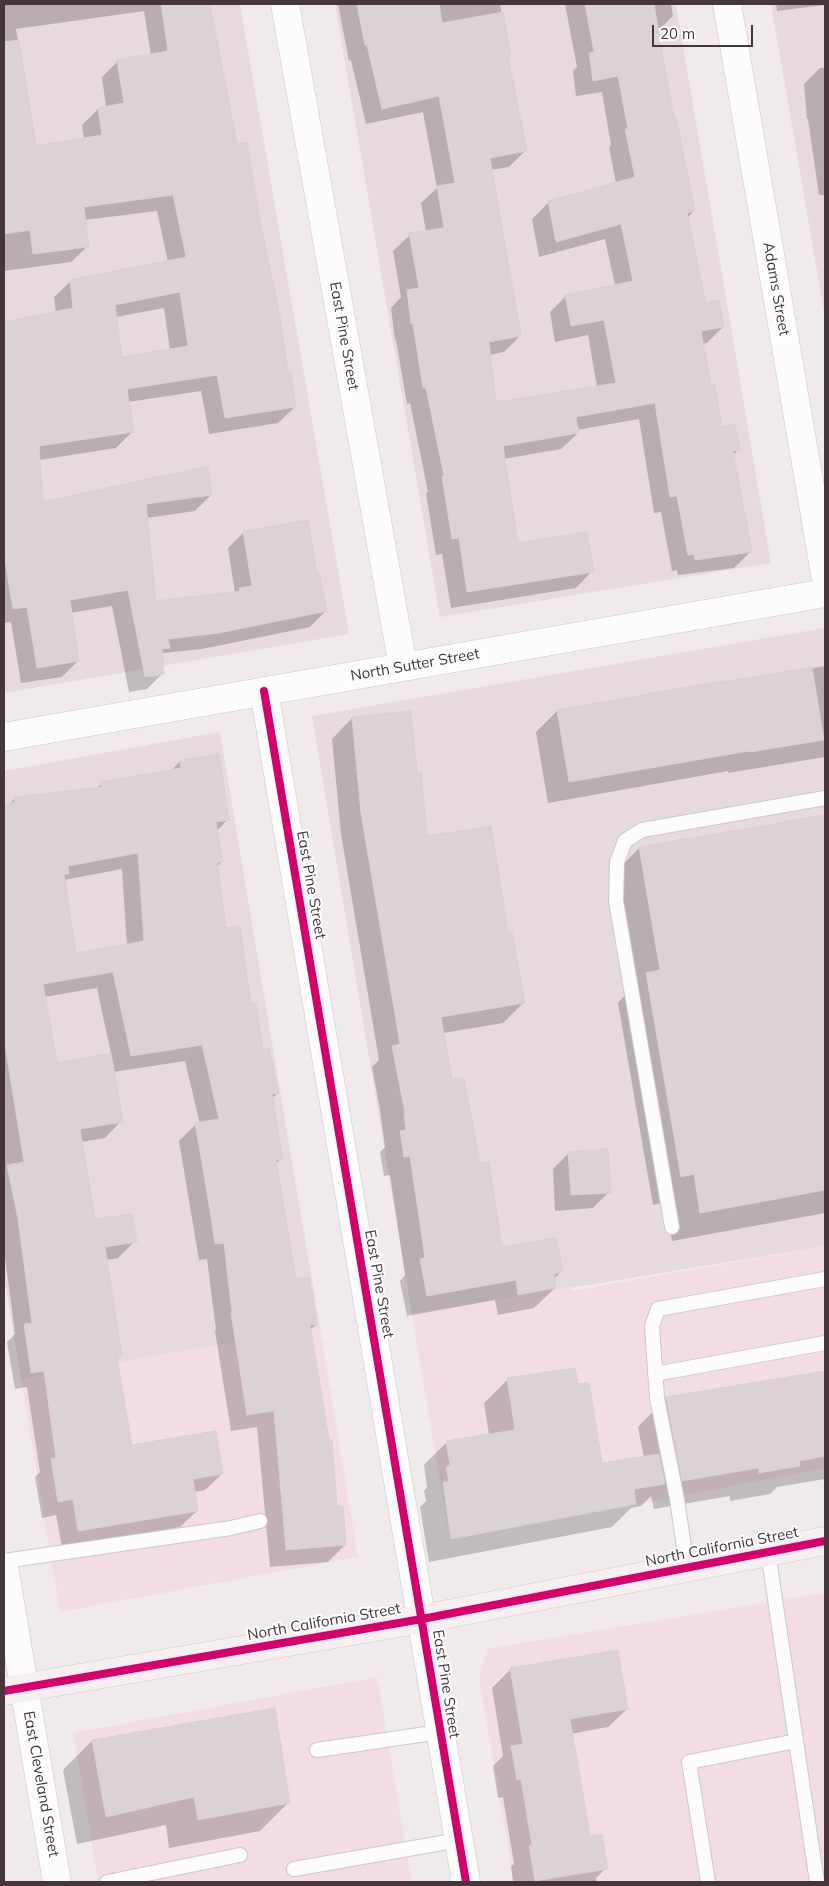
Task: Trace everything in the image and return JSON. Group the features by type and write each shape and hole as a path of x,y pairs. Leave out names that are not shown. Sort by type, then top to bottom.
{"street":[{"name":"East Pine Street","path":"285,4 403,668"},
{"name":"Adams Street","path":"727,4 825,574"},
{"name":"North Sutter Street","path":"4,737 825,593"},
{"name":"East Pine Street","path":"264,691 466,1882"},
{"name":"North California Street","path":"14,1689 422,1619 825,1541"},
{"name":"East Cleveland Street","path":"4,1567 14,1689 57,1882"}],"lane":[{"path":"672,1227 616,901 617,862 625,841 642,830 825,798"},
{"path":"687,1568 677,1499 657,1398 652,1326 658,1309 825,1279"},
{"path":"655,1374 825,1343"},
{"path":"4,1561 231,1528 260,1521"},
{"path":"768,1552 817,1882"},
{"path":"317,1750 440,1732"},
{"path":"708,1882 688,1762 796,1741"},
{"path":"294,1869 459,1840"},
{"path":"107,1882 240,1855"}],"shaded area":[{"path":"4,4 240,4 349,634 4,693"},
{"path":"335,4 676,4 771,563 440,617"},
{"path":"771,4 825,4 825,317"},
{"path":"825,628 825,1246 412,1314 312,716"},
{"path":"220,732 320,1328 21,1379 4,1276 4,771"},
{"path":"825,1246 825,1468 450,1540 412,1314 570,1287 571,1291"},
{"path":"320,1328 358,1557 60,1612 21,1379"},
{"path":"825,1593 825,1882 514,1882 479,1676 488,1649"},
{"path":"377,1677 412,1882 98,1882 73,1733"}],"building":[{"path":"161,4 210,4 237,144 247,142 261,226 280,316 288,373 291,372 296,407 225,418 217,375 127,389 134,432 39,446 43,502 208,466 212,495 146,504 156,601 240,591 239,588 252,586 243,531 308,520 317,573 319,573 327,611 219,633 168,639 170,648 162,649 164,674 145,677 128,590 70,600 79,661 37,668 27,607 13,609 4,554 4,322 73,308 70,280 186,257 173,195 84,207 89,247 33,254 30,230 4,234 4,42 19,40 36,146 102,135 98,108 124,103 117,60 168,51","holes":["180,292 188,346 122,357 115,305"]},
{"path":"357,4 439,4 442,23 503,12 511,56 508,57 527,151 490,158 521,336 489,342 496,402 616,383 604,320 571,326 565,295 633,281 621,224 556,242 548,201 635,177 625,129 628,129 618,76 593,81 589,53 594,52 585,4 654,4 674,119 676,118 695,211 687,213 706,303 719,300 724,327 701,331 711,385 715,384 722,427 735,424 740,450 733,451 752,552 695,560 694,554 688,555 677,496 670,497 655,403 576,417 579,433 503,446 518,543 587,532 594,572 467,592 459,538 452,539 442,476 444,476 426,388 423,388 413,324 411,324 407,290 419,288 409,233 444,228 437,186 455,183 439,96 382,109 367,45 365,45"},
{"path":"812,667 824,740 569,782 557,710"},
{"path":"411,711 417,773 421,772 427,836 491,826 508,933 512,932 525,1003 441,1017 452,1079 464,1078 480,1163 489,1162 502,1247 556,1238 563,1272 554,1274 556,1288 518,1295 516,1280 427,1296 420,1259 425,1258 410,1156 404,1157 400,1131 406,1130 405,1113 392,1046 400,1044 361,813 352,717"},
{"path":"219,754 229,820 216,822 223,862 217,863 226,928 240,926 251,1004 256,1003 263,1049 269,1048 279,1093 272,1094 283,1159 276,1160 296,1279 309,1277 317,1324 310,1325 329,1440 332,1440 337,1506 343,1506 346,1545 286,1550 274,1411 247,1415 231,1313 224,1243 215,1244 195,1123 219,1119 202,1045 131,1056 113,972 43,984 57,1063 111,1053 123,1122 80,1129 95,1219 132,1214 137,1242 105,1247 122,1356 117,1357 132,1445 216,1431 223,1474 193,1479 198,1511 78,1531 73,1499 58,1502 51,1459 56,1458 44,1371 31,1373 24,1324 32,1323 18,1219 7,1165 24,1162 4,1039 4,804 15,802 14,797 102,787 101,782 181,768 180,760","holes":["138,853 144,941 76,953 64,874 69,874 68,866"]},
{"path":"825,815 825,1190 700,1213 694,1174 681,1177 646,973 660,970 639,847"},
{"path":"608,1149 611,1193 571,1195 568,1152"},
{"path":"575,1368 578,1384 589,1383 602,1463 659,1454 665,1484 634,1489 636,1504 451,1539 443,1482 449,1482 446,1467 450,1465 446,1441 515,1430 507,1378"},
{"path":"825,1371 825,1456 799,1461 800,1466 759,1473 758,1468 682,1481 666,1397"},
{"path":"618,1650 628,1709 570,1719 590,1836 602,1834 608,1869 535,1881 529,1846 532,1846 521,1779 517,1780 511,1746 523,1744 510,1668"},
{"path":"275,1708 290,1803 198,1820 194,1797 106,1817 92,1740"}],"cycle path":[{"path":"264,691 466,1882"},
{"path":"4,1691 422,1619 825,1541"}]}
